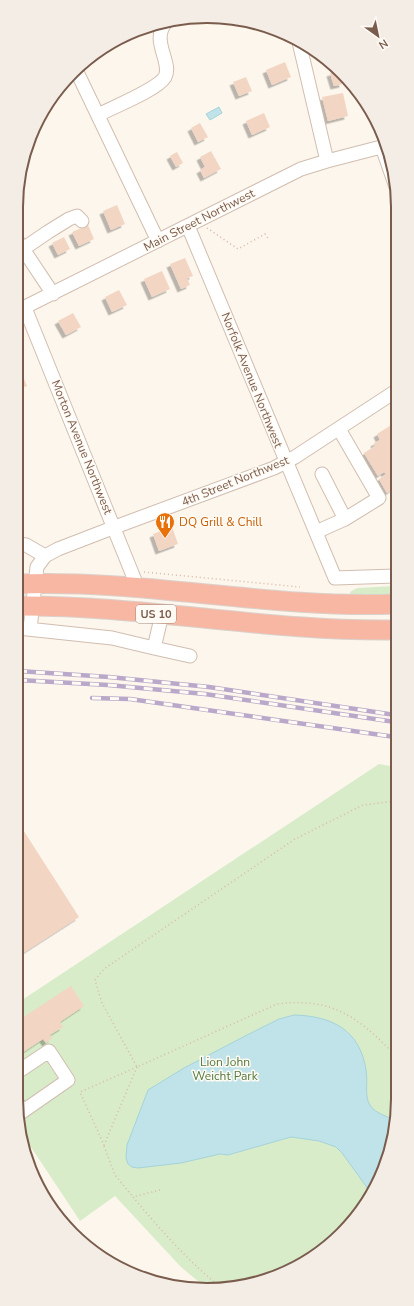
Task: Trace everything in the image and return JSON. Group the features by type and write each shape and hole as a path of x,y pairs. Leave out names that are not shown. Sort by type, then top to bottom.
{"highway":[{"name":"US 10","path":"27,583 88,584 141,580 289,602 369,605 391,604"},
{"name":"US 10","path":"25,606 162,614 289,627 391,630"}],"street":[{"path":"98,115 150,89 164,78 167,67 161,50 160,40 162,28"},
{"path":"300,48 327,160"},
{"path":"79,75 158,241"},
{"name":"Main Street Northwest","path":"23,309 302,169 327,160 381,147"},
{"path":"23,245 69,219 77,216 82,221"},
{"name":"Norfolk Avenue Northwest","path":"193,223 286,462 335,578 391,576"},
{"path":"23,249 53,294"},
{"name":"Morton Avenue Northwest","path":"23,311 114,527 141,580"},
{"name":"4th Street Northwest","path":"45,556 58,549 114,527 274,468 339,429 391,394"},
{"path":"316,532 345,518 379,498 339,429"},
{"path":"322,474 345,518"},
{"path":"23,545 45,556 27,583 24,629 112,638 190,656"},
{"path":"154,648 162,614"},
{"path":"23,1068 49,1051 68,1080 23,1106"}],"path":[{"path":"193,223 238,249 265,234 269,240"},
{"path":"141,580 301,587"},
{"path":"137,1068 102,1003 95,980 104,969 295,839 363,805 391,802"},
{"path":"215,1283 149,1216 115,1175 104,1145 80,1092 137,1068 277,1004 295,1002 322,1004 345,1013 360,1022 391,1051"},
{"path":"104,1145 137,1068"},
{"path":"134,1197 160,1190"}],"green space":[{"path":"391,586 391,598 352,598 350,592 357,588"},
{"name":"Lion John Weicht Park","path":"379,764 391,766 391,1111 385,1147 372,1180 353,1211 337,1229 309,1252 288,1264 255,1277 219,1283 200,1283 181,1267 115,1196 80,1221 28,1143 23,1111 23,999"}],"water":[{"path":"219,107 222,113 210,120 206,114"},
{"path":"294,1015 320,1018 332,1022 342,1028 351,1035 358,1045 363,1056 367,1074 368,1101 372,1108 390,1118 385,1147 377,1169 368,1188 336,1147 319,1141 291,1137 228,1155 220,1154 181,1163 138,1168 132,1167 128,1164 126,1158 127,1145 148,1090 184,1068 279,1019"}],"building":[{"path":"285,62 291,77 272,85 266,70"},
{"path":"332,72 343,84 334,86 330,73"},
{"path":"246,77 252,91 239,96 233,82"},
{"path":"343,93 348,116 328,121 322,97"},
{"path":"264,113 270,127 252,135 246,121"},
{"path":"200,123 208,137 198,142 191,128"},
{"path":"211,151 221,169 204,178 200,170 205,167 200,157"},
{"path":"177,152 183,163 176,167 170,156"},
{"path":"117,205 125,224 111,230 103,211"},
{"path":"88,225 94,239 79,246 72,232"},
{"path":"64,237 70,249 58,255 52,243"},
{"path":"185,258 193,276 187,278 190,285 181,289 170,264"},
{"path":"162,271 170,289 152,297 144,279"},
{"path":"119,290 127,305 112,312 105,297"},
{"path":"73,313 81,327 66,335 58,321"},
{"path":"23,376 27,386 23,388"},
{"path":"391,425 391,490 387,493 379,479 386,474 384,472 378,476 364,453 375,446 374,443 380,440 377,434"},
{"name":"DQ Grill & Chill","path":"172,527 178,544 159,551 153,534"},
{"path":"23,830 79,917 23,953"},
{"path":"71,986 84,1006 60,1022 63,1027 50,1035 52,1038 46,1043 43,1039 23,1052 23,1017"}],"railway":[{"path":"23,671 109,677 209,687 391,714"},
{"path":"23,680 108,685 205,694 391,721"},
{"path":"92,698 130,699 391,736"}],"place":[{"name":"DQ Grill & Chill","path":"165,539"}]}
